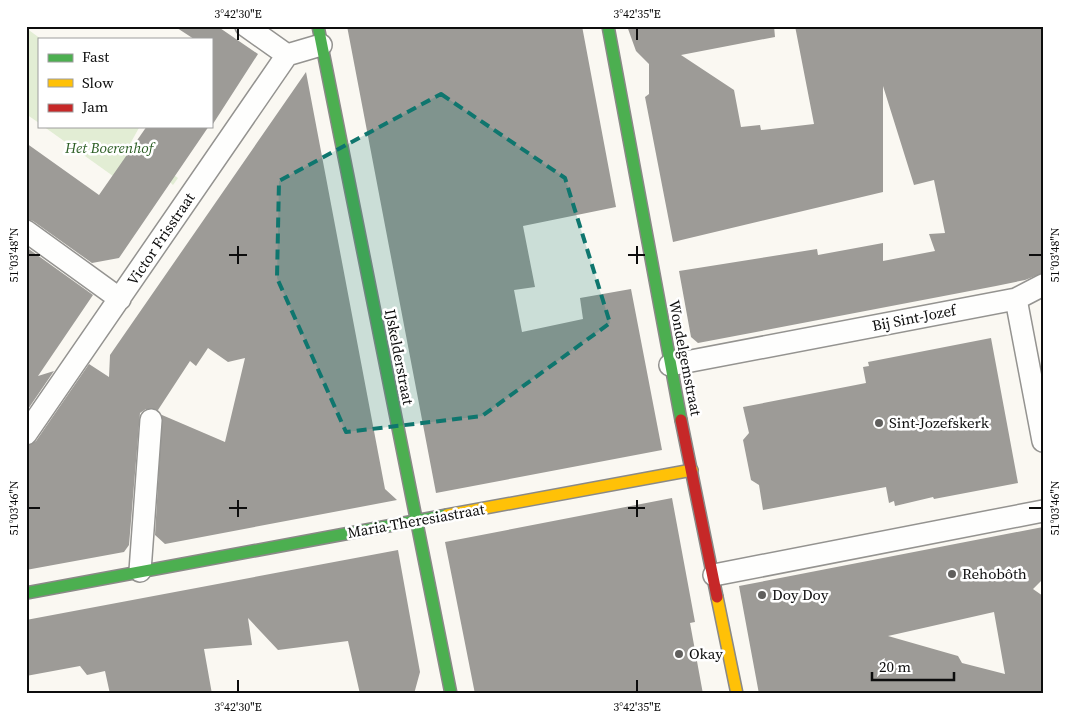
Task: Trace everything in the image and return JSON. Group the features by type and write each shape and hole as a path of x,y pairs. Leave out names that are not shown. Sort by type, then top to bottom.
{"street":[{"path":"246,26 287,55 320,36"},
{"name":"Wondelgemstraat","path":"608,26 670,365 737,694"},
{"name":"IJskelderstraat","path":"320,36 451,694"},
{"name":"Victor Frisstraat","path":"29,424 120,299 287,55"},
{"path":"26,231 120,299"},
{"name":"Bij Sint-Jozef","path":"670,365 1016,299 1043,285"},
{"path":"1016,299 1043,441"},
{"path":"140,571 151,420"},
{"name":"Maria-Theresiastraat","path":"26,593 692,470"},
{"path":"714,575 1043,511"}],"highlighted area":[{"path":"441,94 565,178 610,323 482,416 346,432 277,278 279,181"}],"green space":[{"name":"Het Boerenhof","path":"26,28 40,38 38,38 38,122 26,114"},
{"name":"Het Boerenhof","path":"46,128 139,128 130,144 178,178 173,185 170,182 113,176"}],"building":[{"path":"174,26 217,26 258,54 212,125 212,38 192,38"},
{"path":"347,26 582,26 616,207 523,226 535,287 514,290 522,332 583,319 580,298 631,289 662,450 436,493"},
{"path":"627,26 774,26 775,37 681,55 734,90 741,127 760,125 761,130 814,124 795,26 1043,26 1043,273 1025,280 996,286 698,343 691,337 679,271 817,249 818,255 883,243 883,261 935,251 929,234 945,233 934,180 914,185 883,86 883,192 673,242 645,97 649,94 649,64 636,51"},
{"path":"306,72 385,489 397,500 165,544 155,535 162,415 225,442 245,358 228,362 208,348 196,366 190,361 158,410 146,409 140,413 129,545 124,552 26,570 26,446 36,441 89,364 109,377 110,355"},
{"path":"146,128 208,128 119,258 92,263 33,221 26,219 26,143 99,195"},
{"path":"26,247 93,295 38,376 54,371 26,412"},
{"name":"Sint-Jozefskerk","path":"991,338 1018,483 934,499 933,497 895,506 894,501 889,503 886,487 763,510 759,485 751,480 743,440 749,433 743,407 866,383 863,367 869,366 868,362"},
{"path":"672,498 695,622 690,623 703,694 475,694 445,542"},
{"path":"1043,527 1043,579 1033,589 1043,596 1043,694 759,694 739,586","holes":["994,612 1005,674 962,663 958,656 888,636"]},
{"path":"398,550 420,672 414,694 360,694 348,641 278,650 248,618 252,645 204,649 212,694 110,694 105,671 87,675 80,666 26,676 26,620"}],"traffic: fast":[{"path":"318,26 451,694"},
{"path":"608,26 681,420"},
{"path":"26,593 447,515"}],"traffic: slow":[{"path":"447,515 692,470"},
{"path":"717,597 737,694"}],"traffic: jam":[{"path":"681,420 717,597"}],"place":[{"name":"Sint-Jozefskerk","path":"879,423"},
{"name":"Rehobôth","path":"952,574"},
{"name":"Doy Doy","path":"762,595"},
{"name":"Okay","path":"679,654"}]}
